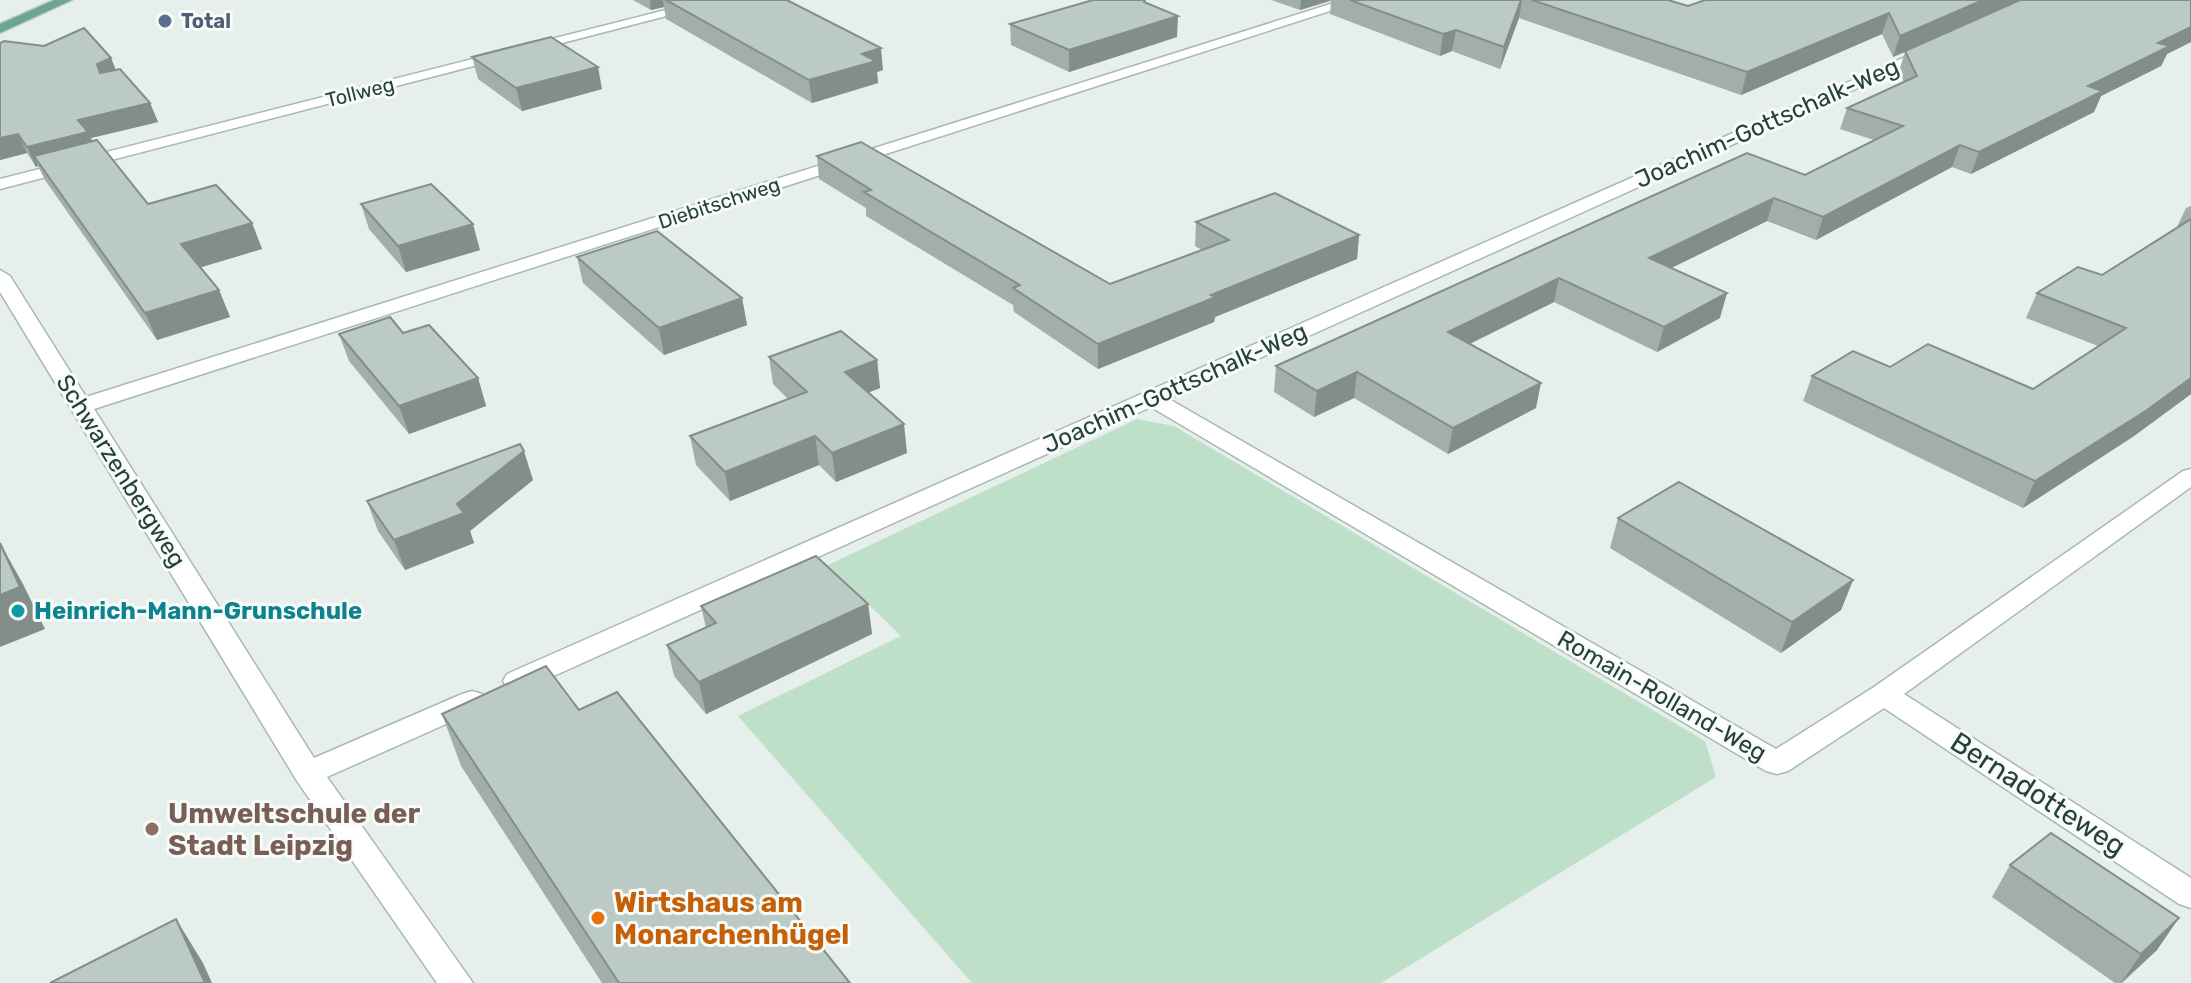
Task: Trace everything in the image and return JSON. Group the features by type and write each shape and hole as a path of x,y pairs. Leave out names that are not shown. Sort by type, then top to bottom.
{"main road":[{"path":"0,29 65,0"}],"street":[{"name":"Tollweg","path":"0,184 721,0"},
{"name":"Diebitschweg","path":"81,406 1357,0"},
{"name":"Joachim-Gottschalk-Weg","path":"308,773 1954,39"},
{"name":"Schwarzenbergweg","path":"0,276 9,305 81,406 308,773 456,983"},
{"name":"Romain-Rolland-Weg","path":"1152,398 1777,763 1884,694 2191,476"},
{"name":"Bernadotteweg","path":"1884,694 2191,895"}],"green space":[{"path":"1137,419 1174,426 1705,741 1716,777 1381,983 972,983 738,716 901,636 828,565"}],"building":[{"path":"666,0 787,0 881,48 862,54 876,61 809,80"},
{"path":"1093,0 1145,0 1178,16 1069,50 1010,24"},
{"path":"1350,0 1521,0 1504,47 1456,30 1443,34"},
{"path":"1532,0 1668,0 1688,6 1705,0 1983,0 1900,36 1889,13 1747,72"},
{"path":"2020,0 2191,0 2191,27 2158,43 2170,46 2088,86 2103,91 1979,152 1960,145 1823,217 1774,198 1649,258 1727,293 1664,327 1559,278 1448,332 1541,383 1453,428 1357,372 1317,391 1276,366 1747,153 1805,175 1903,126 1847,108 1917,76 1905,51"},
{"path":"84,28 111,58 97,64 100,73 120,69 150,103 78,120 88,132 27,147 18,134 0,138 0,43 44,46"},
{"path":"551,37 598,67 516,88 472,57"},
{"path":"97,140 148,204 216,185 252,223 181,244 219,290 145,313 34,156"},
{"path":"861,142 1110,284 1229,240 1196,222 1275,193 1359,235 1098,344 1013,288 1020,285 864,192 871,190 817,156"},
{"path":"431,184 473,224 398,246 361,204"},
{"path":"2191,219 2191,378 2147,410 2035,481 1812,376 1853,351 1890,367 1928,344 2033,389 2126,328 2037,293 2078,267 2102,275"},
{"path":"657,231 742,298 659,328 577,257"},
{"path":"390,317 403,333 429,325 478,378 399,406 339,334"},
{"path":"841,331 877,360 845,372 904,424 832,453 815,436 725,472 690,436 807,392 769,357"},
{"path":"520,444 524,451 457,504 464,513 394,540 367,501"},
{"path":"1679,482 1853,580 1792,622 1618,518"},
{"path":"0,543 20,587 0,595"},
{"path":"816,556 868,604 699,682 667,645 716,623 701,606"},
{"path":"546,666 579,710 617,692 850,983 619,983 442,714"},
{"path":"2051,833 2179,918 2141,954 2010,865"},
{"path":"176,919 205,983 50,983"}],"place":[{"name":"Total","path":"165,21"},
{"name":"Heinrich-Mann-Grunschule","path":"18,611"},
{"name":"Umweltschule der Stadt Leipzig","path":"152,829"},
{"name":"Wirtshaus am Monarchenhügel","path":"598,918"}]}
